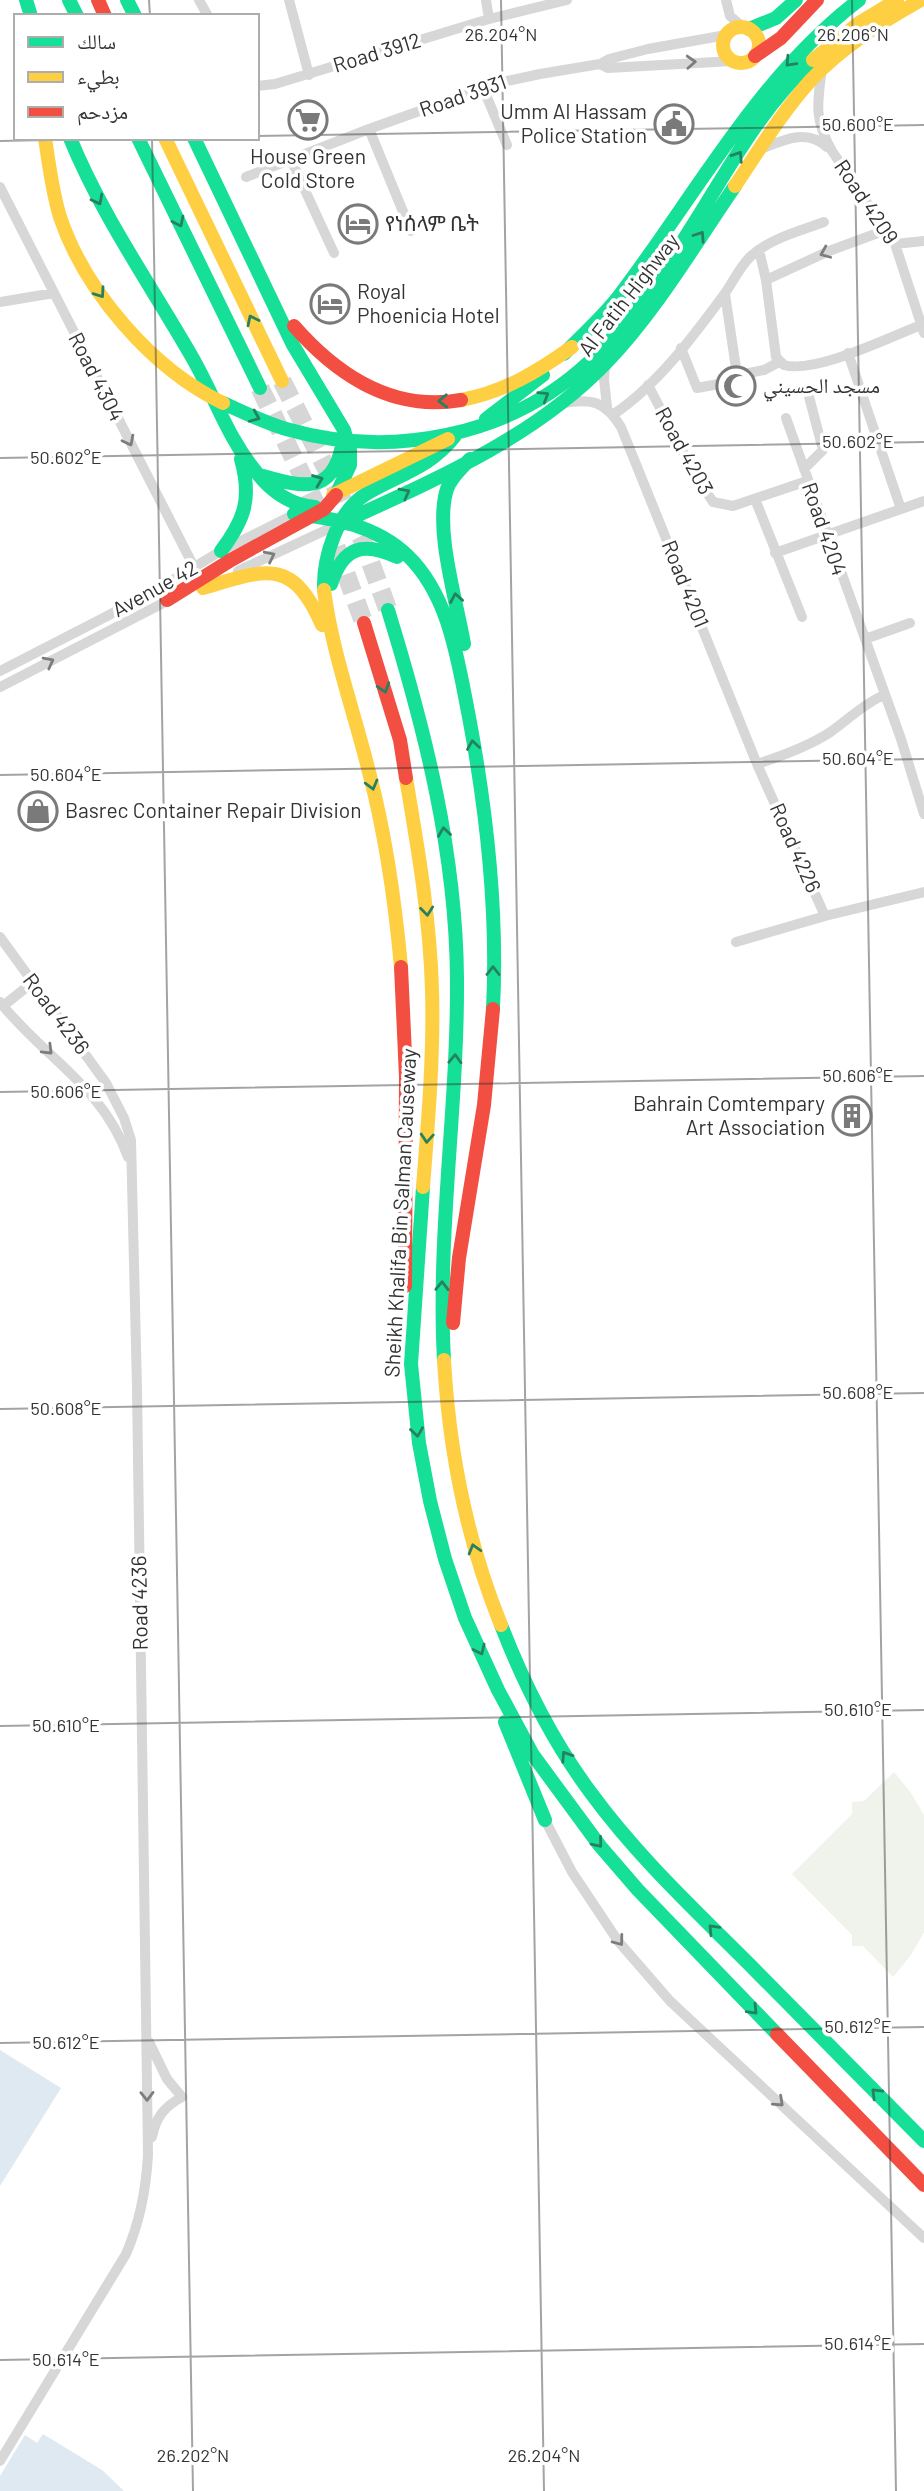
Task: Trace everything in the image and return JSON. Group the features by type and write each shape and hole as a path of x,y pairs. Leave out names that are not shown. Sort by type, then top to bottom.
{"main road":[{"path":"796,0 775,18 746,28 735,28 726,35 723,47 728,57 733,61 745,62 755,56 795,26 817,0"},
{"name":"Al Fatih Highway","path":"167,600 312,512 340,491 455,436 496,412 526,390 572,347 624,288 772,82 829,23 858,0"},
{"path":"45,140 55,197 63,225 87,275 137,340 175,372 218,402 283,428 336,440 364,442 422,440 453,435 518,411 547,395 599,354 632,315 756,128 786,88 800,72 827,50 873,14 897,0"},
{"name":"Al Fatih Highway","path":"343,522 371,510 518,432 559,404 606,364 658,297 782,117 822,69 885,22 921,0"},
{"path":"746,28 758,41 755,56"},
{"path":"71,140 98,200 192,357 250,465 288,500 312,512 361,527 385,538 404,552 420,569 435,594 453,641 468,715 487,841 494,971 486,1086 454,1306 453,1376 445,1403"},
{"path":"139,140 260,388"},
{"path":"165,140 282,381"},
{"path":"195,140 311,378 344,430 351,450 350,465 340,491 327,506"},
{"path":"262,280 308,346 325,362 369,388 419,402 468,400 490,394 533,374 572,347"},
{"path":"221,551 243,516 248,489 247,475 229,428"},
{"path":"259,475 292,484 305,485 324,480 338,465 344,430"},
{"path":"411,1364 405,1310 407,1065 402,963 389,865 376,797 341,672 324,585 326,564 335,535 353,508 365,495 438,455 448,447 455,436"},
{"path":"468,715 468,676 444,511 452,480 470,459"},
{"path":"294,514 312,512 327,506 371,510"},
{"path":"329,612 331,581 342,557 349,552 362,547 381,548 420,569"},
{"path":"203,588 259,573 271,572 290,578 310,595 341,672"},
{"name":"Sheikh Khalifa Bin Salman Causeway","path":"388,610 424,729 439,794 449,863 456,937 457,989 453,1121 442,1274 442,1364 445,1403 461,1496 474,1552 492,1605 516,1664 550,1730 585,1786 651,1866 924,2141"},
{"name":"Sheikh Khalifa Bin Salman Causeway","path":"364,622 400,740 423,877 432,992 429,1107 411,1364 419,1443 445,1559 465,1618 498,1690 533,1755 600,1846 638,1890 924,2185"},
{"path":"498,1690 514,1749 545,1820"}],"street":[{"path":"289,0 309,75"},
{"path":"486,0 489,19"},
{"name":"Road 3912","path":"259,86 309,75 489,19 567,0"},
{"path":"726,0 730,16 746,28"},
{"name":"Road 3931","path":"246,177 483,88 520,78 600,64 609,58 649,49 726,35"},
{"path":"649,49 649,64"},
{"name":"Road 3931","path":"600,64 608,68 733,61"},
{"name":"Road 4209","path":"822,69 817,117 823,135 895,244 923,329"},
{"path":"483,88 507,145"},
{"path":"369,129 411,231"},
{"name":"Road 4209","path":"760,150 791,138 808,137 821,142 832,152"},
{"path":"291,160 334,253"},
{"name":"Road 4304","path":"0,187 194,567"},
{"path":"559,404 581,401 610,411 639,396 725,294 744,264 759,250 776,240 824,222"},
{"path":"766,280 829,251 886,230"},
{"path":"895,244 924,241"},
{"path":"759,250 779,362 791,367 803,367 923,329"},
{"path":"0,302 54,293"},
{"path":"725,294 737,375"},
{"path":"681,348 696,388 724,383 730,377 764,370 779,362"},
{"path":"848,354 901,509"},
{"name":"Road 4201","path":"606,364 604,379 610,411 636,462 757,764"},
{"name":"Road 4203","path":"648,385 713,502 726,507 807,481"},
{"path":"804,469 823,450 807,389"},
{"name":"Road 4204","path":"786,418 826,536 901,739 924,814"},
{"path":"755,499 802,617"},
{"path":"775,553 924,501"},
{"name":"Avenue 42","path":"0,671 146,596 221,551 294,514"},
{"name":"Al Fatih Highway","path":"305,539 343,522"},
{"name":"Avenue 42","path":"0,687 167,600 203,588 305,539"},
{"path":"91,623 97,636"},
{"path":"865,639 910,623"},
{"path":"757,764 808,745 870,701 884,695"},
{"name":"Road 4226","path":"757,764 825,916 924,892"},
{"path":"736,942 825,916"},
{"name":"Road 4236","path":"0,937 89,1059 116,1101 128,1128 132,1170 148,2155"},
{"path":"2,1004 33,982"},
{"name":"Road 4236","path":"2,1004 98,1101 115,1126 132,1170"},
{"path":"545,1820 572,1872 618,1941 670,2001 924,2238"},
{"name":"Road 4236","path":"146,2036 167,2078 182,2097 160,2113 148,2155"},
{"path":"0,2461 135,2234 144,2201 148,2155"}],"shaded area":[{"path":"894,1772 924,1815 924,1932 911,1955 893,1977 863,1946 852,1946 852,1935 792,1874 852,1814 852,1802 864,1801"},
{"path":"0,2050 61,2088 0,2186"},
{"path":"43,2434 102,2470 124,2491 0,2491 0,2476 25,2435 37,2443"}],"tunnel":[{"path":"282,381 362,539 388,610"},
{"path":"260,388 323,519"},
{"path":"336,547 364,623"}],"traffic: fast":[{"path":"26,0 30,14"},
{"path":"69,0 76,14"},
{"path":"127,0 134,14"},
{"path":"749,29 776,18 796,0"},
{"path":"564,354 619,296 759,101 789,65 859,0"},
{"path":"223,403 286,429 326,438 366,442 407,441 447,435 486,424 523,408 557,388 589,362 617,333 664,269 759,121 813,60"},
{"path":"71,140 97,195 192,357 229,431 247,460 276,492 298,504 315,507"},
{"path":"139,140 260,388"},
{"path":"195,140 293,345 344,430 350,450 350,465 336,495"},
{"path":"343,522 448,473 516,435 578,389 606,363 642,322 735,186"},
{"path":"486,419 543,375"},
{"path":"324,590 329,550 347,512 366,494 424,464 455,436"},
{"path":"263,476 290,483 313,484 331,473 342,446"},
{"path":"221,551 236,529 244,508 246,485 241,459"},
{"path":"464,644 448,566 443,524 447,489 470,459"},
{"path":"294,514 354,525 395,545 422,571 443,610 461,674 486,826 494,936 493,1009"},
{"path":"331,584 342,562 356,551 374,549 397,557"},
{"path":"388,610 414,700 436,792 451,884 455,931 456,1026 443,1264 444,1360"},
{"path":"423,1187 411,1364 419,1443 430,1501 445,1559 465,1618 498,1690 533,1755 600,1846 638,1890 777,2034"},
{"path":"501,1625 519,1669 552,1733 577,1774 627,1839 924,2141"},
{"path":"505,1722 545,1820"}],"traffic: slow":[{"path":"813,60 859,23 897,0"},
{"path":"735,186 781,118 811,80 836,56 863,36 921,0"},
{"path":"741,27 753,33 759,45 753,57 741,63 729,57 723,45 729,33 741,27"},
{"path":"45,140 60,217 71,245 104,299 124,325 171,370 223,403"},
{"path":"166,140 282,381"},
{"path":"461,400 492,392 520,380 572,347"},
{"path":"333,495 448,439"},
{"path":"203,588 260,574 288,578 311,603 322,625"},
{"path":"324,590 338,659 375,796 385,844 401,967"},
{"path":"406,778 419,857 431,963 431,1064 423,1187"},
{"path":"444,1360 450,1428 469,1528 501,1625"}],"traffic: jam":[{"path":"98,0 104,14"},
{"path":"755,56 781,38 817,0"},
{"path":"294,326 329,360 368,386 412,400 461,400"},
{"path":"167,600 231,560 324,509 336,495"},
{"path":"364,623 400,740 406,778"},
{"path":"401,967 406,1077 405,1286"},
{"path":"453,1323 459,1258 484,1105 493,1009"},
{"path":"777,2034 924,2185"}],"place":[{"name":"House Green Cold Store","path":"308,120"},
{"name":"Umm Al Hassam Police Station","path":"674,124"},
{"name":"የነሰላም ቤት","path":"358,224"},
{"name":"Royal Phoenicia Hotel","path":"330,304"},
{"name":"مسجد الحسيني","path":"736,386"},
{"name":"Basrec Container Repair Division","path":"38,811"},
{"name":"Bahrain Comtempary Art Association","path":"852,1116"}]}
